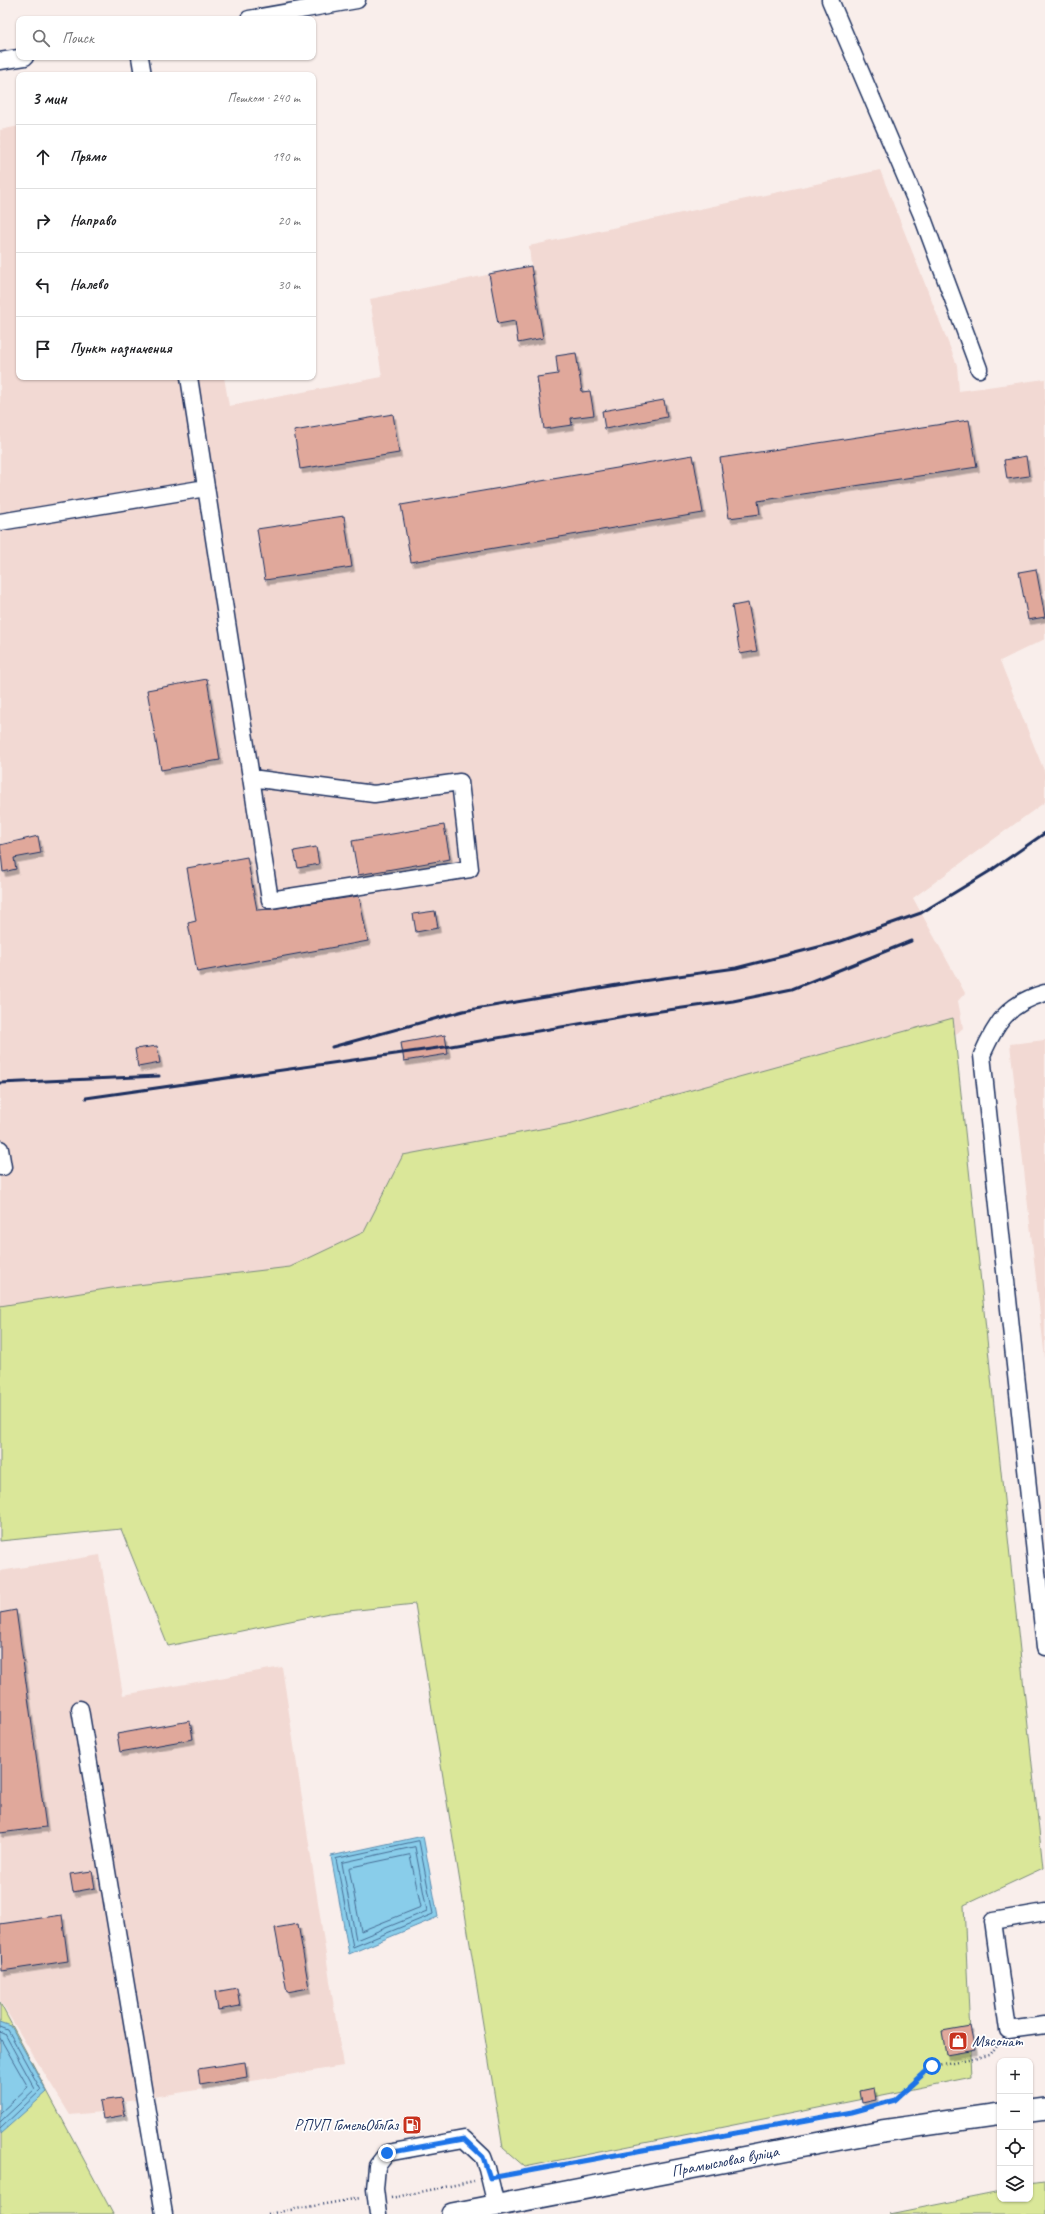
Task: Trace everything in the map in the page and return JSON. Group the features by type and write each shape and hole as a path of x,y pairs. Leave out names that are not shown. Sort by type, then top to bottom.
{"main road":[{"path":"1033,2111 1045,2109"},
{"name":"Прамысловая вуліца","path":"452,2214 882,2131 997,2114"}],"street":[{"path":"266,16 357,0"},
{"path":"830,0 921,213 979,369"},
{"path":"0,61 16,58"},
{"path":"140,60 142,72"},
{"path":"189,380 206,488 251,778 270,900 470,869 460,782 374,794 251,778"},
{"path":"0,522 206,488"},
{"path":"1045,994 1030,997 1008,1012 994,1029 982,1056 1045,1647"},
{"path":"0,1149 3,1167 0,1167"},
{"path":"80,1709 164,2214"},
{"path":"1045,1912 993,1921 1008,2030 1045,2024"},
{"path":"377,2206 377,2166 387,2153 464,2139 483,2157 490,2178 496,2205"}],"path":[{"path":"267,2214 361,2198 377,2206 385,2199 490,2178 851,2112 895,2100 932,2066 989,2055 1008,2030"}],"shaded area":[{"path":"16,127 16,380 225,380 229,406 382,377 370,299 531,266 529,246 880,170 957,365 959,391 1045,379 1045,639 1000,661 1045,773 1045,802 913,898 965,993 958,1001 963,1028 946,1043 404,1258 0,1308 0,130"},
{"path":"1045,1040 1045,1359 1010,1044"},
{"path":"100,1555 123,1695 282,1667 343,2066 123,2102 125,2115 103,2119 101,2112 70,2115 0,2001 0,1571"}],"green space":[{"path":"953,1018 1043,1868 964,1905 972,2077 525,2167 503,2148 415,1604 329,1613 168,1646 121,1529 0,1541 0,1306 112,1288 290,1267 364,1232 403,1155 572,1123"},
{"path":"0,2003 113,2214 0,2214"},
{"path":"1045,2184 1045,2214 890,2214 997,2193 997,2202 1033,2202 1033,2186"}],"water":[{"path":"423,1836 438,1917 349,1954 331,1856"},
{"path":"0,2022 11,2026 47,2092 0,2134"}],"building":[{"path":"531,266 543,338 518,343 515,321 498,324 489,274"},
{"path":"576,353 582,392 590,391 594,415 571,418 572,425 544,429 537,377 558,374 556,356"},
{"path":"664,400 667,417 605,429 602,411"},
{"path":"393,414 399,453 300,469 294,431"},
{"path":"969,420 977,467 758,501 760,514 729,518 720,458"},
{"path":"693,455 703,513 411,562 401,505"},
{"path":"1026,456 1029,476 1007,479 1004,460"},
{"path":"344,516 352,567 265,580 257,529"},
{"path":"1036,569 1045,617 1028,620 1019,572"},
{"path":"748,603 757,651 740,654 732,606"},
{"path":"207,679 220,760 161,770 147,690"},
{"path":"444,825 450,859 358,875 352,841"},
{"path":"38,836 41,853 14,858 16,869 3,872 0,845"},
{"path":"316,847 319,864 298,868 294,851"},
{"path":"247,857 257,910 359,896 368,941 197,972 188,923 196,921 187,868"},
{"path":"435,911 438,928 416,932 413,914"},
{"path":"445,1035 448,1054 404,1061 401,1043"},
{"path":"157,1046 160,1063 138,1067 135,1049"},
{"path":"16,1610 46,1827 0,1833 0,1613"},
{"path":"190,1721 193,1739 120,1752 117,1734"},
{"path":"92,1871 95,1888 73,1892 70,1874"},
{"path":"62,1915 68,1961 2,1971 0,1924"},
{"path":"298,1924 309,1988 287,1992 275,1928"},
{"path":"237,1988 240,2006 218,2010 215,1992"},
{"name":"Мясонат","path":"970,2026 975,2050 946,2055 942,2031"},
{"path":"245,2062 247,2077 200,2085 198,2069"},
{"path":"874,2088 876,2100 862,2103 860,2091"},
{"path":"122,2098 125,2115 103,2119 100,2101"}],"railway":[{"path":"332,1047 463,1011 635,982 736,968 838,942 921,913 990,871 1045,833"},
{"path":"86,1098 445,1047 625,1016 733,1001 792,989 911,941"},
{"path":"0,1083 159,1076"}],"place":[{"name":"Мясонат","path":"958,2041"},
{"name":"РПУП ГомельОблГаз","path":"412,2125"}],"route":[{"path":"387,2153 464,2139 483,2157 490,2178 851,2112 895,2100 932,2066"}]}
